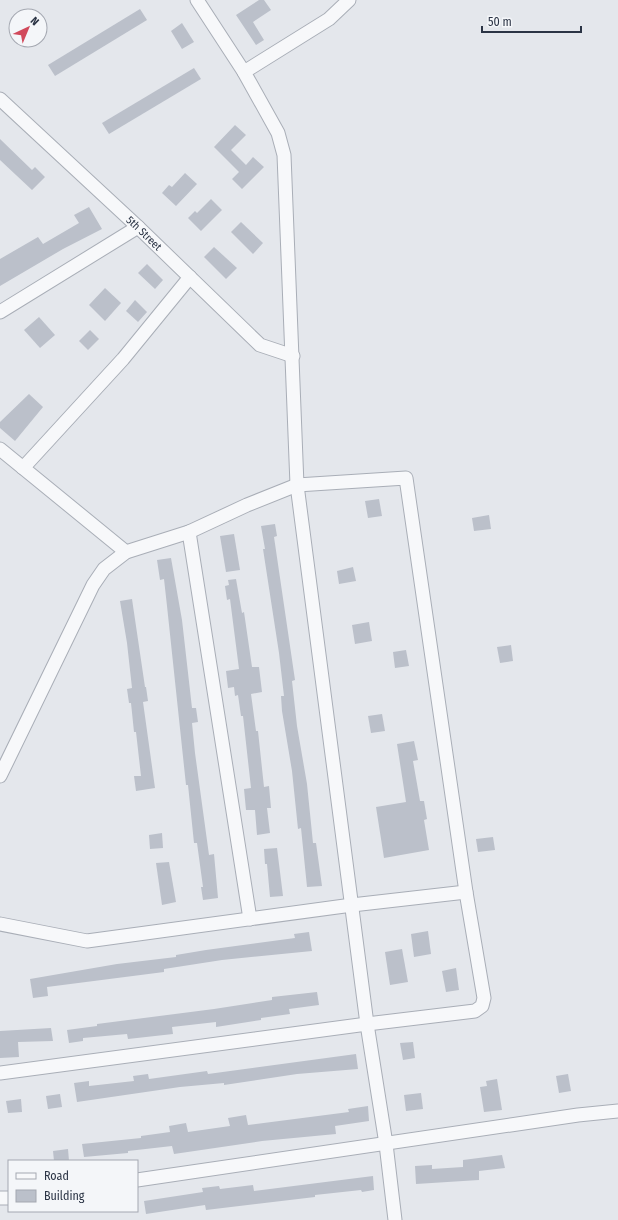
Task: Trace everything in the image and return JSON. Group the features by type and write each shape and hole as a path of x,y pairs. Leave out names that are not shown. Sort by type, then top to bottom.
{"street":[{"path":"197,0 244,72 278,133 284,155 297,485 367,1024 386,1144 395,1220"},
{"path":"244,72 329,19 349,0"},
{"name":"5th Street","path":"0,99 138,226 260,346 293,356"},
{"path":"0,312 138,226"},
{"path":"23,468 123,359 190,277"},
{"path":"0,449 126,552"},
{"path":"0,776 92,585 104,569 126,552 189,532 247,505 297,485 406,478 466,892 484,998 482,1006 475,1011 0,1073"},
{"path":"189,532 250,919"},
{"path":"0,924 87,941 352,905 466,892"},
{"path":"138,1180 578,1115 618,1111"}],"building":[{"path":"259,0 264,0 271,10 253,22 264,40 256,45 236,15"},
{"path":"140,9 147,20 55,76 48,65"},
{"path":"182,23 194,42 182,49 171,31"},
{"path":"194,68 201,79 109,134 102,123"},
{"path":"235,125 246,135 231,150 246,165 253,157 264,167 242,189 232,179 239,172 214,147"},
{"path":"0,139 32,170 35,167 45,177 32,190 0,160"},
{"path":"185,173 197,184 176,206 162,193 169,185 172,187"},
{"path":"211,199 222,210 201,231 188,218 195,211 197,213"},
{"path":"89,207 102,229 63,249 0,286 0,259 38,237 43,244 79,223 74,215"},
{"path":"241,222 263,243 253,254 231,232"},
{"path":"214,247 237,268 226,279 204,257"},
{"path":"147,264 163,280 155,289 138,273"},
{"path":"105,288 121,303 105,321 89,305"},
{"path":"135,300 147,312 138,322 126,311"},
{"path":"39,317 55,335 40,348 24,330"},
{"path":"90,330 99,339 88,350 79,341"},
{"path":"29,394 43,407 15,441 0,428 0,422"},
{"path":"379,499 382,516 368,518 365,501"},
{"path":"489,515 491,529 474,531 472,518"},
{"path":"275,524 277,536 274,537 295,680 292,681 297,726 307,784 313,843 316,843 322,886 307,887 301,828 298,829 292,771 282,711 281,696 284,696 261,526"},
{"path":"234,534 240,570 226,572 220,536"},
{"path":"171,558 182,620 192,708 196,708 198,722 192,723 209,855 214,854 218,898 203,900 201,887 203,887 197,843 194,843 188,785 186,785 164,579 160,580 157,560"},
{"path":"353,567 356,581 339,584 337,571"},
{"path":"236,579 242,613 244,612 252,667 259,667 262,692 251,694 256,731 258,731 264,787 269,786 271,808 267,808 270,833 257,835 255,810 246,810 244,789 251,788 243,716 241,716 238,695 235,696 234,687 228,688 226,671 239,669 230,599 227,600 225,586 229,585 228,580"},
{"path":"132,599 148,701 143,702 155,788 136,791 134,776 141,776 136,732 134,732 131,703 129,703 127,689 132,688 120,601"},
{"path":"369,622 372,641 355,644 352,625"},
{"path":"511,645 513,661 500,663 497,647"},
{"path":"406,650 409,666 395,668 393,652"},
{"path":"382,714 385,731 371,733 368,716"},
{"path":"414,741 418,760 413,761 420,801 424,801 427,819 424,820 429,850 384,858 376,807 406,802 397,744"},
{"path":"162,833 163,848 150,849 149,835"},
{"path":"493,837 495,850 478,852 476,839"},
{"path":"277,848 283,896 270,897 264,849"},
{"path":"169,862 176,902 162,905 156,863"},
{"path":"428,931 431,954 414,957 411,934"},
{"path":"309,932 312,951 222,960 164,969 164,972 47,987 48,996 33,998 30,979 117,964 176,957 176,955 206,950 295,938 294,934"},
{"path":"402,949 408,982 390,985 385,952"},
{"path":"456,968 459,990 446,992 442,971"},
{"path":"317,992 319,1005 289,1009 290,1014 261,1018 261,1020 216,1027 216,1022 172,1027 173,1034 128,1039 127,1034 83,1038 83,1041 69,1043 67,1030 97,1026 97,1024 272,1000 272,997"},
{"path":"51,1028 53,1041 18,1042 19,1057 0,1058 0,1031"},
{"path":"413,1042 415,1058 403,1060 400,1043"},
{"path":"356,1054 358,1069 297,1074 224,1085 224,1083 180,1087 77,1102 74,1083 89,1081 89,1086 134,1081 133,1076 148,1074 149,1079 207,1071 208,1074"},
{"path":"568,1074 571,1091 559,1093 556,1076"},
{"path":"497,1079 502,1110 484,1112 480,1087 487,1086 486,1081"},
{"path":"421,1093 423,1109 406,1111 404,1095"},
{"path":"60,1094 62,1107 48,1109 46,1096"},
{"path":"21,1099 22,1112 8,1113 6,1101"},
{"path":"368,1106 369,1121 335,1126 336,1134 262,1141 174,1154 172,1146 128,1151 128,1153 84,1157 82,1144 141,1138 141,1136 170,1132 169,1126 186,1123 188,1132 230,1126 228,1118 246,1115 248,1125 349,1112 348,1109"},
{"path":"68,1149 69,1160 54,1160 53,1151"},
{"path":"502,1155 505,1168 479,1171 479,1180 416,1184 415,1166 432,1165 432,1169 463,1167 463,1160"},
{"path":"373,1176 374,1190 315,1195 315,1197 206,1210 205,1205 146,1214 144,1201 203,1192 202,1188 219,1186 220,1189 253,1185 254,1191"}]}
